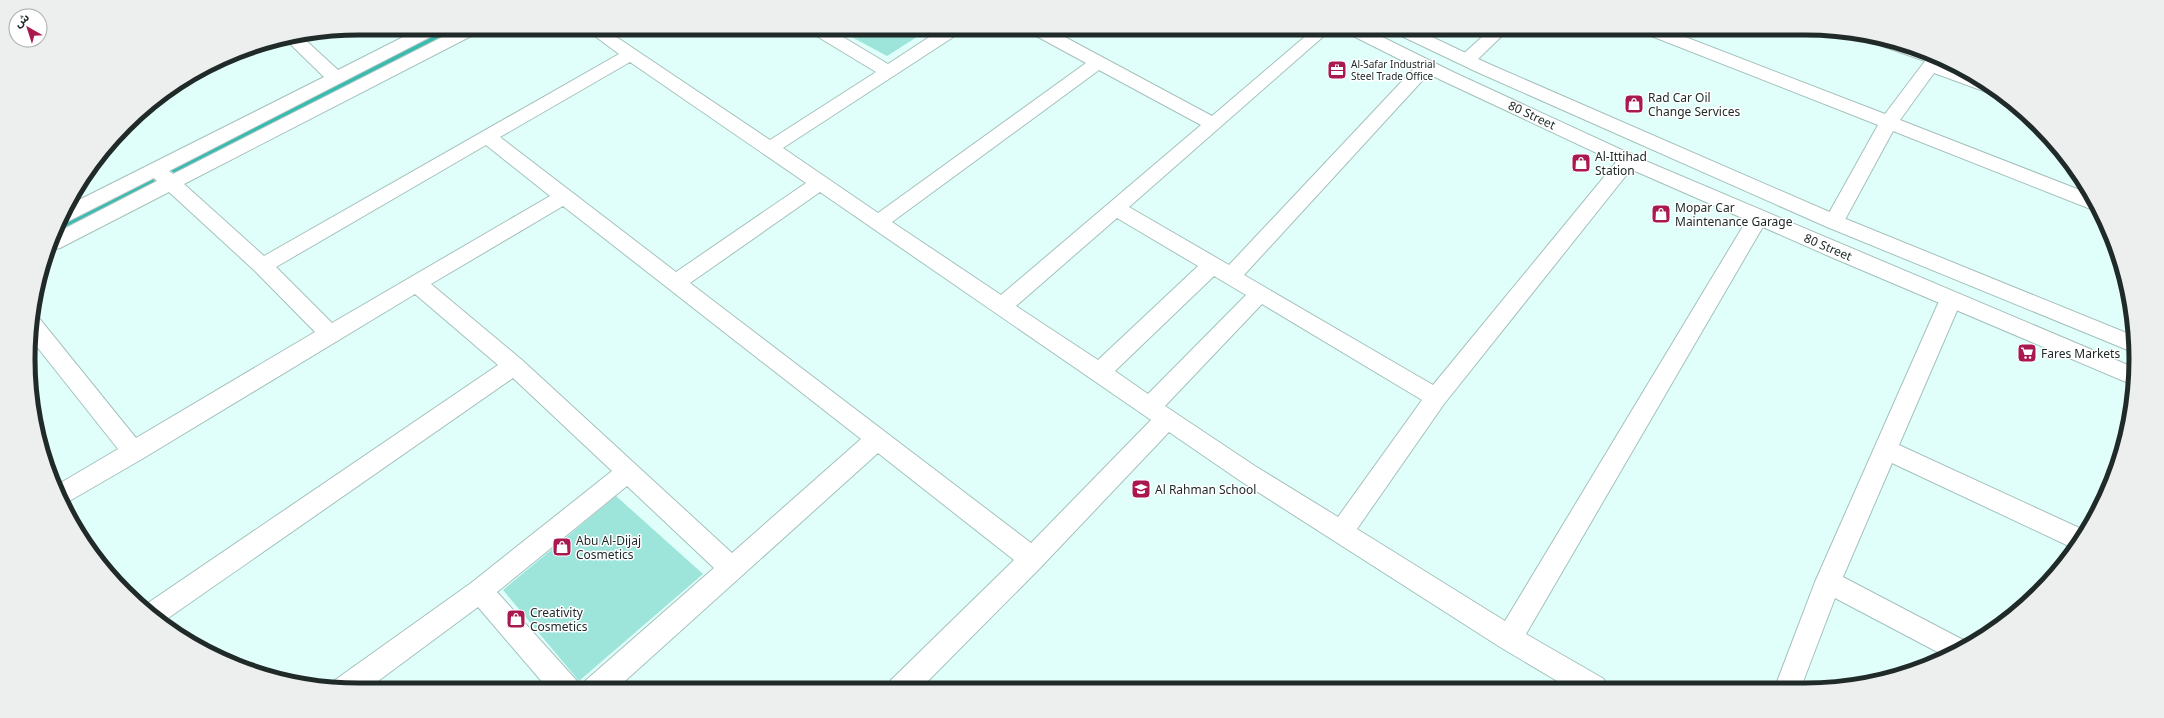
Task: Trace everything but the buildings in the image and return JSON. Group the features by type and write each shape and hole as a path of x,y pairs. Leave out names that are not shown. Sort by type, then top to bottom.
{"street":[{"path":"58,240 163,176 336,78 420,35"},
{"path":"69,215 163,176 458,35"},
{"path":"602,35 1247,473 1509,638 1586,683"},
{"path":"827,35 887,72"},
{"path":"770,148 944,35"},
{"path":"1048,35 1213,124"},
{"path":"1002,306 1317,35"},
{"name":"80 Street","path":"1365,35 1426,66 1758,218 1897,275 2128,375"},
{"name":"80 Street","path":"1415,35 1834,222 2128,342"},
{"path":"1468,59 1494,35"},
{"path":"1666,35 2088,200"},
{"path":"296,41 336,78"},
{"path":"262,266 631,54"},
{"path":"879,222 1098,62"},
{"path":"1834,222 1888,123 1933,62"},
{"path":"1231,276 1426,66"},
{"path":"487,137 1032,559"},
{"path":"1341,532 1436,398 1629,159"},
{"path":"163,176 262,266 330,334"},
{"path":"675,283 820,182"},
{"path":"64,493 564,196"},
{"path":"1116,208 1436,398"},
{"path":"1509,638 1758,218"},
{"path":"1897,275 1908,276 1916,272 1917,266 1913,258 1903,251"},
{"path":"1100,372 1212,265"},
{"path":"416,284 514,366 732,568"},
{"path":"907,683 1032,559 1159,413 1260,293"},
{"path":"2008,323 1998,317 1993,309 1992,302 1996,298 2004,296 2015,297"},
{"path":"1790,683 1828,582 1951,299"},
{"path":"37,332 134,452"},
{"path":"156,611 514,366"},
{"path":"603,683 877,439"},
{"path":"1885,449 2075,538"},
{"path":"354,683 480,591 628,472"},
{"path":"1828,582 1953,647"},
{"path":"480,591 561,683"}],"green space":[{"path":"848,35 920,35 887,56"},
{"path":"616,496 703,574 579,681 503,590"}],"waterway":[{"path":"174,170 439,35"},
{"path":"64,225 152,181"}],"place":[{"name":"Al-Safar Industrial Steel Trade Office","path":"1337,70"},
{"name":"Rad Car Oil Change Services","path":"1634,104"},
{"name":"Al-Ittihad Station","path":"1581,163"},
{"name":"Mopar Car Maintenance Garage","path":"1661,214"},
{"name":"Fares Markets","path":"2027,353"},
{"name":"Al Rahman School","path":"1141,489"},
{"name":"Abu Al-Dijaj Cosmetics","path":"562,547"},
{"name":"Creativity Cosmetics","path":"516,619"}]}
